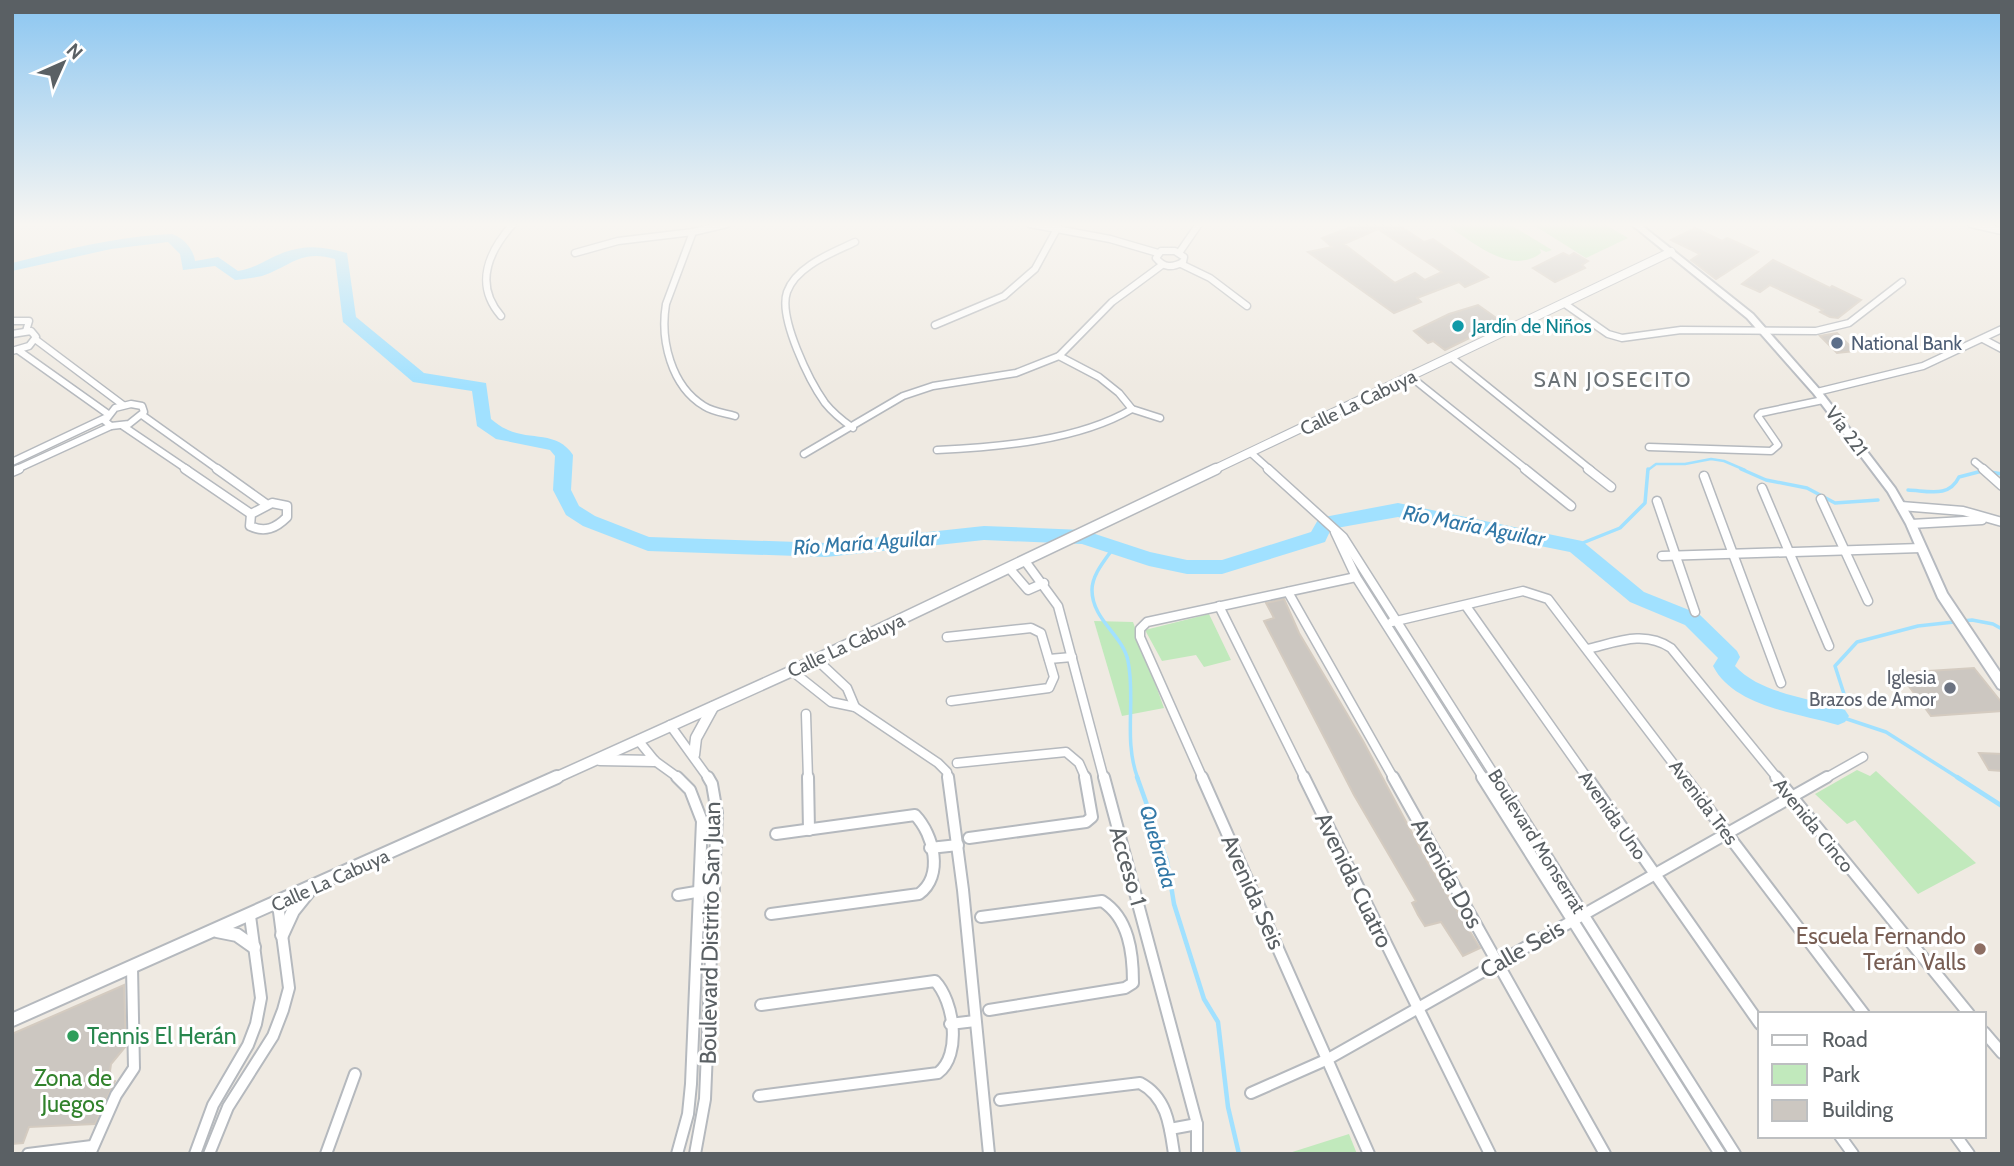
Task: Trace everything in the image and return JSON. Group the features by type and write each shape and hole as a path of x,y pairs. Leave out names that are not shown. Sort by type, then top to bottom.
{"main road":[{"name":"Vía 221","path":"1703,278 1766,331 1820,396 1901,506 1942,595 2002,685"}],"street":[{"path":"484,278 488,301 501,316"},
{"path":"677,278 665,306 663,330 673,370 695,399 712,410 735,416"},
{"path":"796,278 786,294 785,308 803,359 822,397 842,421 853,428"},
{"path":"934,325 1004,296 1024,278"},
{"path":"804,454 853,428 903,396 933,386 1016,373 1059,356 1112,302 1144,278"},
{"path":"1211,278 1247,306"},
{"name":"Calle La Cabuya","path":"12,1020 278,904 816,660 1617,278"},
{"path":"1565,304 1608,334 1622,338 1681,330 1816,331 1838,328 1849,323 1902,282"},
{"path":"12,321 29,321 26,331"},
{"path":"1649,447 1770,451 1778,445 1758,416 1761,413 1923,366 2002,330"},
{"path":"12,334 34,332 35,340 123,405"},
{"path":"1983,338 2002,349"},
{"path":"12,358 35,340"},
{"path":"18,352 106,416 107,424 111,426"},
{"path":"1059,356 1099,377 1119,393 1132,409 1160,418"},
{"path":"1452,358 1611,487"},
{"path":"1411,377 1571,506"},
{"path":"12,462 123,405 139,404 144,408 142,415 123,426 111,426 12,472"},
{"path":"937,450 991,448 1058,435 1122,416 1132,409"},
{"path":"142,415 266,504"},
{"path":"123,426 251,514"},
{"name":"Boulevard Monserrat","path":"1251,453 1343,537 1735,1154"},
{"path":"1975,461 2002,486"},
{"path":"1704,475 1781,683"},
{"path":"1762,488 1829,646"},
{"path":"1821,499 1868,601"},
{"path":"1657,501 1695,611"},
{"path":"283,503 289,513 277,525 258,530 250,526 251,514 266,504 283,503"},
{"path":"1901,506 1963,511 2001,521"},
{"path":"1911,524 1964,519 2001,521"},
{"name":"Boulevard Monserrat","path":"1335,532 1356,577 1385,624 1720,1154"},
{"path":"1662,556 1921,548"},
{"name":"Acceso 1","path":"1025,561 1044,583 1058,606 1073,657 1105,786 1197,1124 1197,1154"},
{"path":"1009,568 1028,590 1044,583"},
{"path":"1219,606 1356,577"},
{"name":"Avenida Dos","path":"1288,592 1605,1154"},
{"name":"Avenida Tres","path":"1466,606 1524,592 1540,594 1553,604 1862,1012"},
{"name":"Avenida Seis","path":"1219,606 1147,622 1140,629 1140,638 1369,1154"},
{"name":"Avenida Cuatro","path":"1219,606 1490,1154"},
{"path":"1385,624 1466,606"},
{"name":"Avenida Uno","path":"1466,606 1758,1021"},
{"path":"947,637 1031,628 1041,633 1054,677 1049,688 951,701"},
{"name":"Avenida Cinco","path":"1588,649 1644,636 1658,639 1671,648 1967,1012"},
{"path":"1049,659 1073,657"},
{"path":"816,660 847,688 855,707"},
{"path":"792,671 831,702 855,707 938,763 947,772 989,1154"},
{"path":"694,754 703,722 713,706"},
{"path":"806,714 809,830"},
{"name":"Boulevard Distrito San Juan","path":"670,725 694,754 712,785 717,813 705,1099 695,1154"},
{"name":"Boulevard Distrito San Juan","path":"638,740 653,761 680,777 690,789 699,806 702,821 691,1084 688,1114 677,1154"},
{"path":"957,763 1066,752 1078,759 1088,789 1092,817 1086,822 969,838"},
{"name":"Calle Seis","path":"1251,1093 1328,1059 1863,757"},
{"path":"593,761 653,761"},
{"path":"1088,789 1105,786"},
{"path":"771,914 919,894 928,888 933,877 928,830 923,821 915,815 776,834"},
{"path":"930,848 957,845"},
{"path":"282,935 293,911 311,889"},
{"path":"678,895 714,889"},
{"path":"981,917 1102,901 1115,910 1128,939 1133,982 1125,988 989,1010"},
{"path":"209,1154 228,1107 273,1036 283,1010 289,988 278,904"},
{"path":"195,1154 213,1105 248,1045 256,1024 261,998 250,916"},
{"path":"216,931 237,935 254,947"},
{"path":"1128,939 1147,936"},
{"path":"28,1154 91,1150 116,1095 134,1068 132,967"},
{"path":"759,1096 937,1073 949,1063 950,1024 947,996 942,986 934,982 761,1005"},
{"path":"950,1024 975,1020"},
{"path":"1986,1034 2002,1053"},
{"path":"326,1154 355,1074"},
{"path":"1000,1100 1140,1083 1158,1094 1170,1129 1174,1154"},
{"path":"1170,1129 1197,1124"},
{"path":"1841,1138 1853,1154"},
{"path":"1957,1138 1969,1154"}],"green space":[{"path":"1209,614 1231,660 1204,667 1196,655 1162,661 1145,630"},
{"path":"1094,621 1133,622 1164,708 1122,716"},
{"path":"1857,770 1870,776 1876,771 1976,863 1918,894 1855,820 1847,824 1815,794"},
{"path":"1349,1134 1357,1154 1286,1154"}],"building":[{"path":"1345,278 1389,278 1395,283 1404,278 1485,278 1465,287 1459,282 1417,298 1421,302 1394,313"},
{"path":"1749,278 1810,278 1861,300 1838,318 1830,317 1820,312 1823,310 1770,285 1760,292 1742,284"},
{"name":"Jardín de Niños","path":"1478,305 1502,322 1445,350 1433,341 1428,343 1414,331 1449,314"},
{"name":"National Bank","path":"1837,333 1855,351 1837,353 1820,336"},
{"path":"1284,599 1299,633 1363,741 1428,863 1480,948 1463,956 1441,922 1425,926 1418,915 1412,903 1416,901 1354,795 1264,621 1274,618 1266,603"},
{"name":"Iglesia Brazos de Amor","path":"1974,668 2002,703 2002,711 1931,716 1899,673"},
{"path":"1979,753 2002,754 2002,771 1989,770"},
{"path":"124,985 126,1046 111,1064 112,1080 115,1081 95,1124 29,1127 23,1143 12,1144 12,1034"}],"waterway":[{"name":"Río María Aguilar","path":"344,278 348,319 419,378 480,387 483,422 502,435 555,445 564,455 562,490 572,510 589,521 648,544 826,550 984,533 1083,537 1149,559 1187,567 1222,567 1318,537 1325,523 1398,510 1575,546 1592,557 1637,597 1685,615 1699,625 1730,657 1723,666 1732,677 1759,693 1838,716"},
{"path":"1648,470 1656,464 1685,464 1711,459 1745,470"},
{"path":"1575,546 1620,528 1645,503 1648,469"},
{"path":"1741,469 1766,480 1807,488 1835,503 1878,500"},
{"path":"1908,490 1944,491 1955,484 1959,477 1982,471"},
{"path":"1990,472 2002,474"},
{"name":"Quebrada","path":"1114,547 1097,573 1092,590 1093,601 1102,619 1120,643 1128,661 1131,749 1138,779"},
{"path":"1960,779 1886,732 1838,716 1845,697 1835,666 1857,642 1918,626 1972,620 1993,624 2002,629"},
{"name":"Quebrada","path":"1137,777 1167,861 1174,904 1204,999 1218,1022 1228,1107 1239,1154"},
{"path":"1957,777 2002,806"}],"place":[{"name":"Jardín de Niños","path":"1458,326"},
{"name":"National Bank","path":"1837,343"},
{"name":"Iglesia Brazos de Amor","path":"1950,688"},
{"name":"Escuela Fernando Terán Valls","path":"1980,949"},
{"name":"Tennis El Herán","path":"73,1036"}],"district":[{"name":"SAN JOSECITO","path":"1613,380"}],"park label":[{"name":"Zona de Juegos","path":"73,1091"}]}
